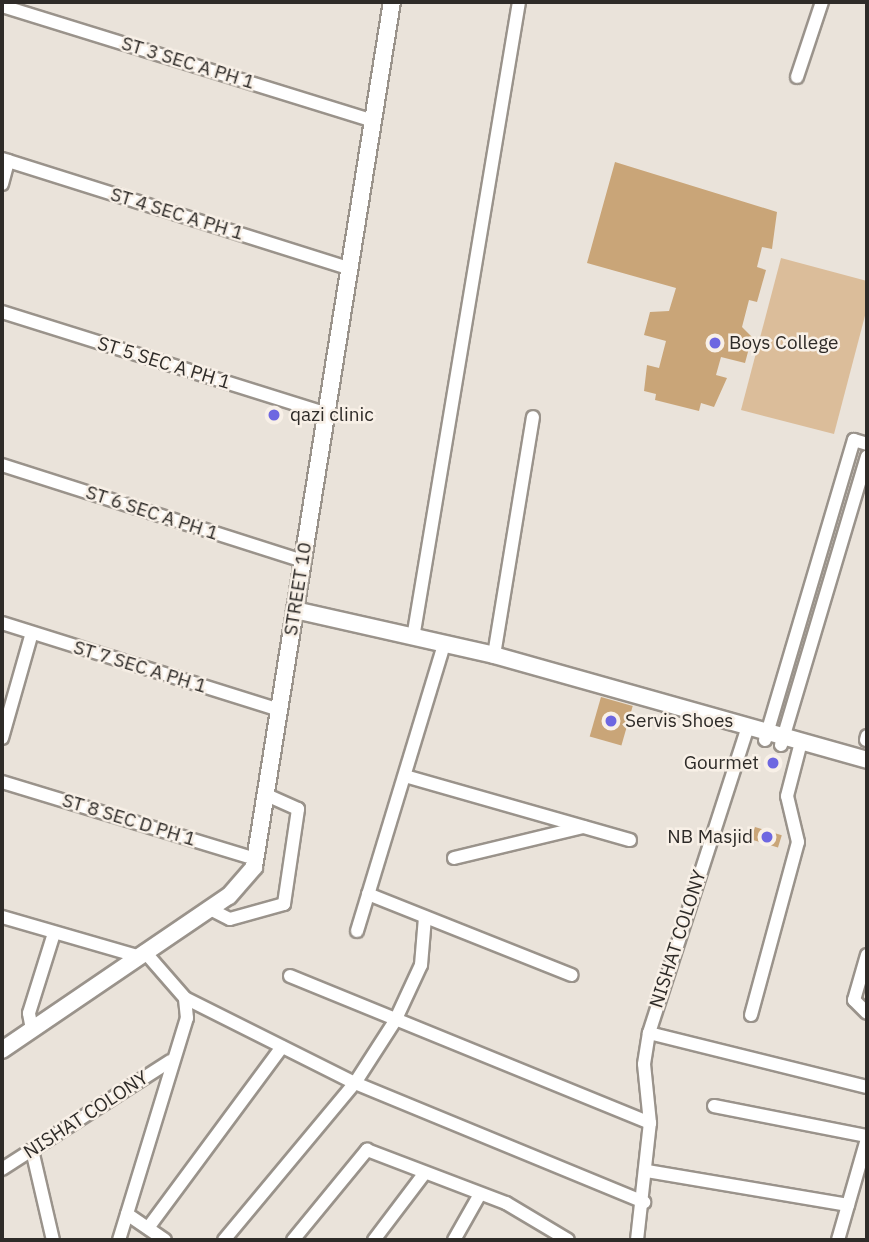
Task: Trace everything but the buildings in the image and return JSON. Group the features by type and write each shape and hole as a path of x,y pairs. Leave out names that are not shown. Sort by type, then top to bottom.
{"street":[{"name":"STREET 10","path":"2,1050 140,953 241,887 256,859 393,2"},
{"path":"413,638 519,2"},
{"path":"797,77 822,2"},
{"name":"ST 3 SEC A PH 1","path":"2,6 373,121"},
{"path":"2,184 5,160"},
{"name":"ST 4 SEC A PH 1","path":"5,160 351,269"},
{"name":"ST 5 SEC A PH 1","path":"2,312 327,414"},
{"path":"494,655 533,417"},
{"path":"774,739 811,583 854,440 867,444"},
{"path":"774,739 828,587 867,457"},
{"name":"ST 6 SEC A PH 1","path":"2,465 303,561"},
{"path":"811,583 828,587"},
{"path":"295,610 494,655 774,739 867,760"},
{"name":"ST 7 SEC A PH 1","path":"2,623 279,710"},
{"path":"2,738 32,633"},
{"path":"413,638 442,651 747,731"},
{"path":"356,931 442,651"},
{"name":"NISHAT COLONY","path":"637,1240 644,1202 650,1123 644,1064 649,1033 747,731"},
{"path":"774,739 799,750 867,770"},
{"path":"751,1015 798,842 787,796 799,750"},
{"path":"405,776 630,840"},
{"name":"ST 8 SEC D PH 1","path":"2,782 256,859"},
{"path":"210,909 230,919 284,904 298,809 266,795"},
{"path":"454,858 583,827"},
{"path":"368,894 572,975"},
{"path":"2,917 54,933 140,953 185,998 282,1047 355,1083 644,1202"},
{"path":"224,1240 355,1083 395,1021 421,965 425,917"},
{"path":"32,1029 29,1013 54,933"},
{"path":"867,955 854,1000 867,1013"},
{"path":"290,976 650,1123"},
{"name":"NISHAT COLONY","path":"119,1240 170,1061 187,1018 185,998"},
{"name":"NISHAT COLONY","path":"649,1033 867,1087"},
{"path":"148,1228 282,1047"},
{"name":"NISHAT COLONY","path":"2,1169 170,1061"},
{"path":"714,1106 867,1137 862,1181 848,1205 840,1240"},
{"path":"32,1150 53,1240"},
{"path":"293,1240 367,1150 480,1194 568,1240"},
{"path":"647,1171 848,1205"},
{"path":"374,1240 424,1174"},
{"path":"454,1240 480,1194"},
{"path":"127,1214 165,1240"}],"shaded area":[{"path":"781,258 867,281 867,308 834,434 741,410"}],"place":[{"name":"Boys College","path":"715,343"},
{"name":"qazi clinic","path":"274,415"},
{"name":"Servis Shoes","path":"611,721"},
{"name":"Gourmet","path":"773,763"},
{"name":"NB Masjid","path":"767,837"}]}
